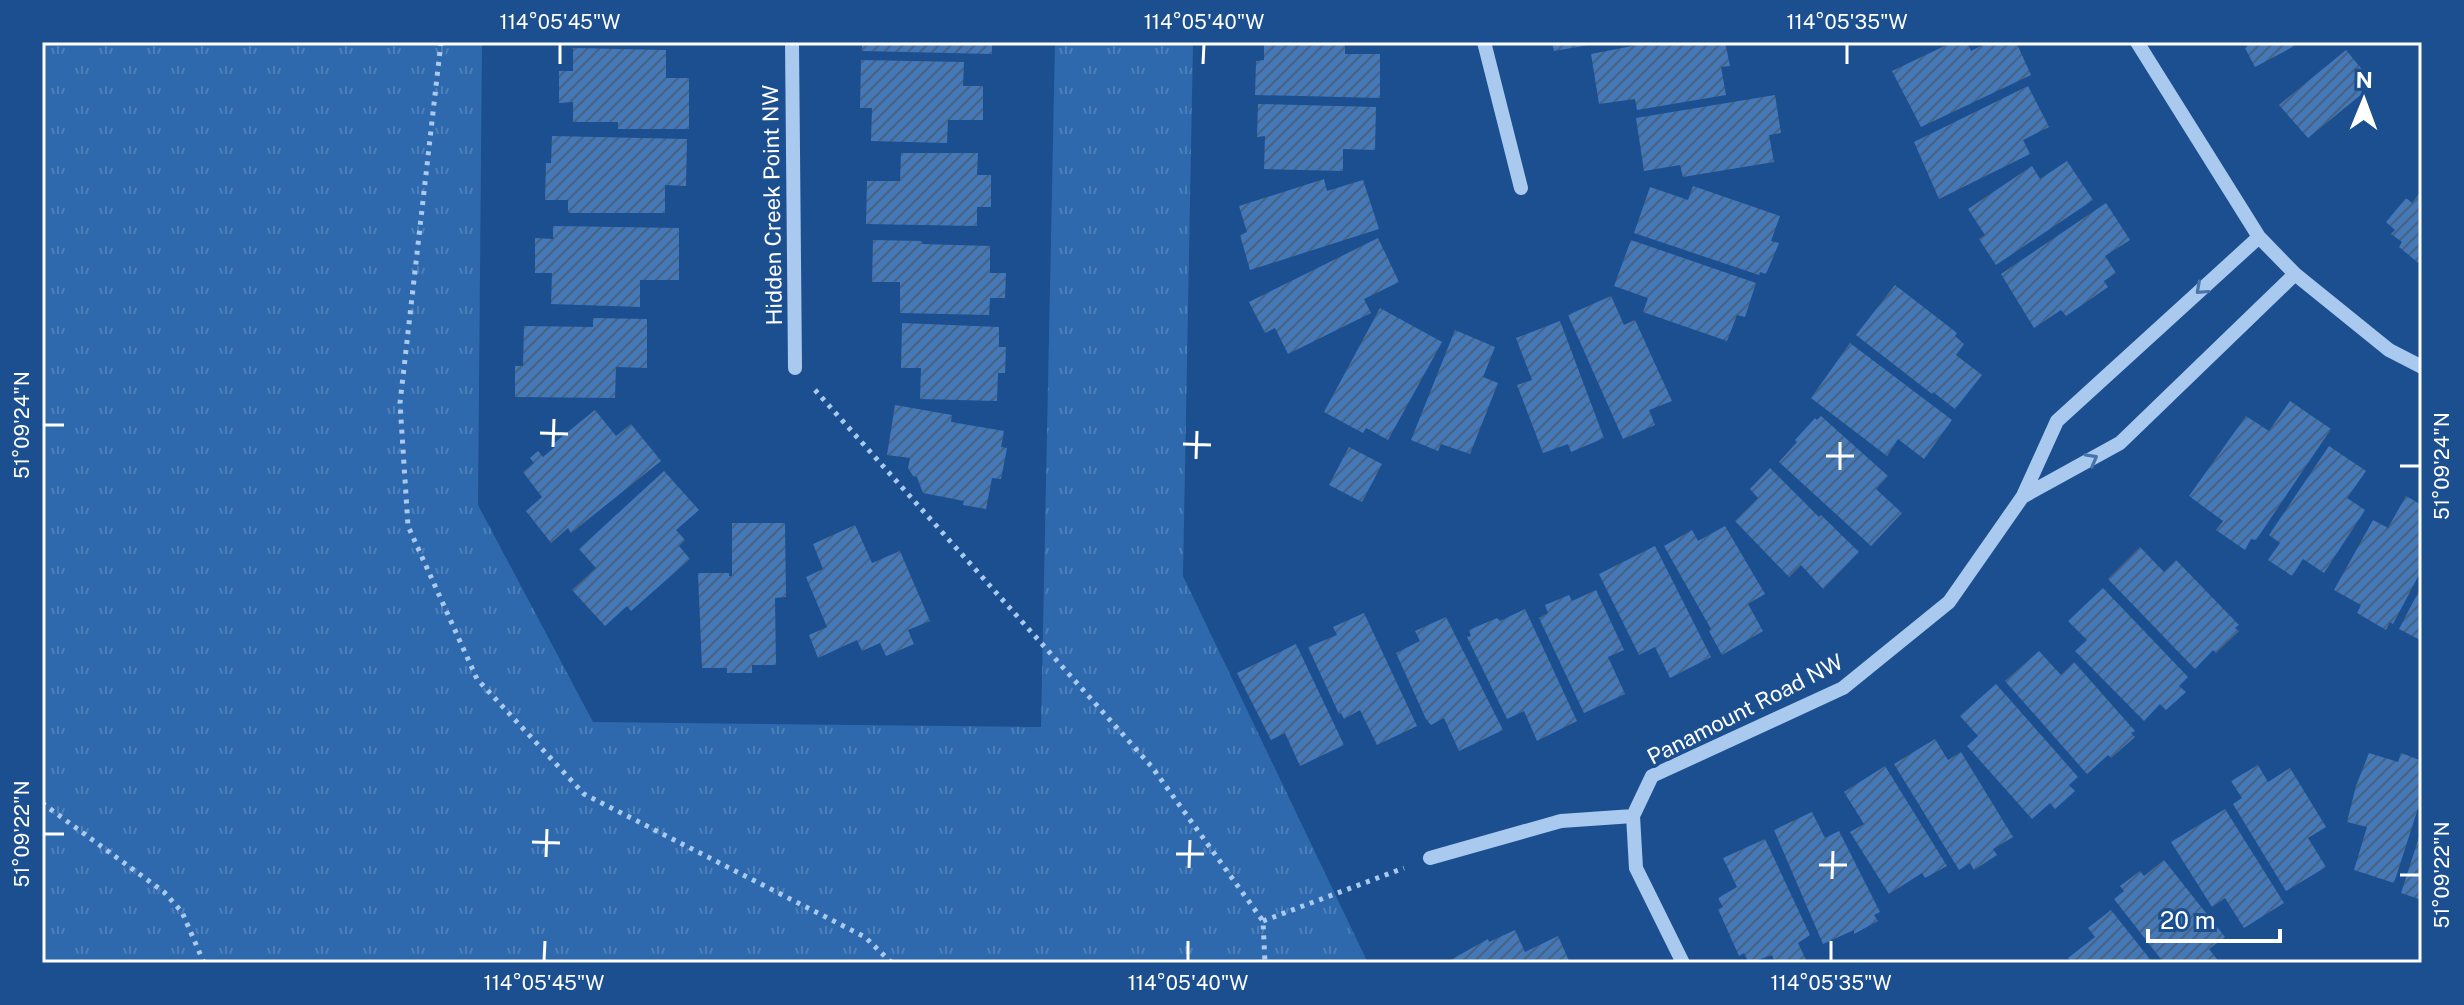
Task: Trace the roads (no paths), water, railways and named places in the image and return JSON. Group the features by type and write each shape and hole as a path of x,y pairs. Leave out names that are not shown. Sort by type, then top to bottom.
{"street":[{"name":"Hidden Creek Point NW","path":"792,42 795,368"},
{"path":"1484,42 1521,188"},
{"path":"2137,42 2259,237 2295,274 2389,350 2422,367"},
{"name":"Panamount Road NW","path":"1683,963 1636,868 1633,816 1652,776 1843,688 1949,602 2023,496 2057,421 2259,237"},
{"name":"Panamount Road NW","path":"2023,496 2120,443 2295,274"},
{"path":"1430,858 1561,821 1633,816"}]}
